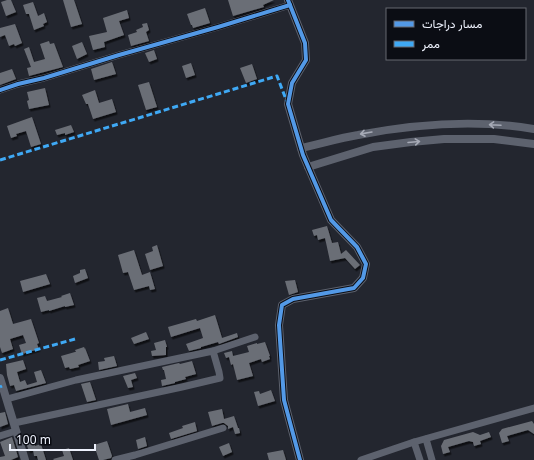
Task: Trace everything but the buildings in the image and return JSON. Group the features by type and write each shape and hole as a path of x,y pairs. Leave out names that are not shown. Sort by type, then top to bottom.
{"street":[{"path":"0,90 206,31 289,2 305,42 306,60 292,83 288,104 308,167 331,220 357,247 366,264 363,278 354,288 293,299 282,305 279,326 284,400 300,460"},
{"path":"301,148 377,131 417,126 461,123 534,129"},
{"path":"308,167 373,147 411,142 444,139 494,139 534,144"},
{"path":"7,399 76,380 213,351 254,338"},
{"path":"0,436 15,427 220,378 220,372 213,351"},
{"path":"0,378 25,460"},
{"path":"361,460 414,442 534,408"},
{"path":"115,460 223,428"},
{"path":"426,439 432,460"},
{"path":"414,442 420,460"}],"marked path":[{"path":"0,160 277,76 287,102"},
{"path":"0,360 75,339"}],"cycle path":[{"path":"288,0 305,43 306,60 292,83 288,104 303,155 331,220 357,247 366,264 363,278 354,288 293,299 282,305 279,325 284,400 300,460"},
{"path":"0,90 290,5"}]}
